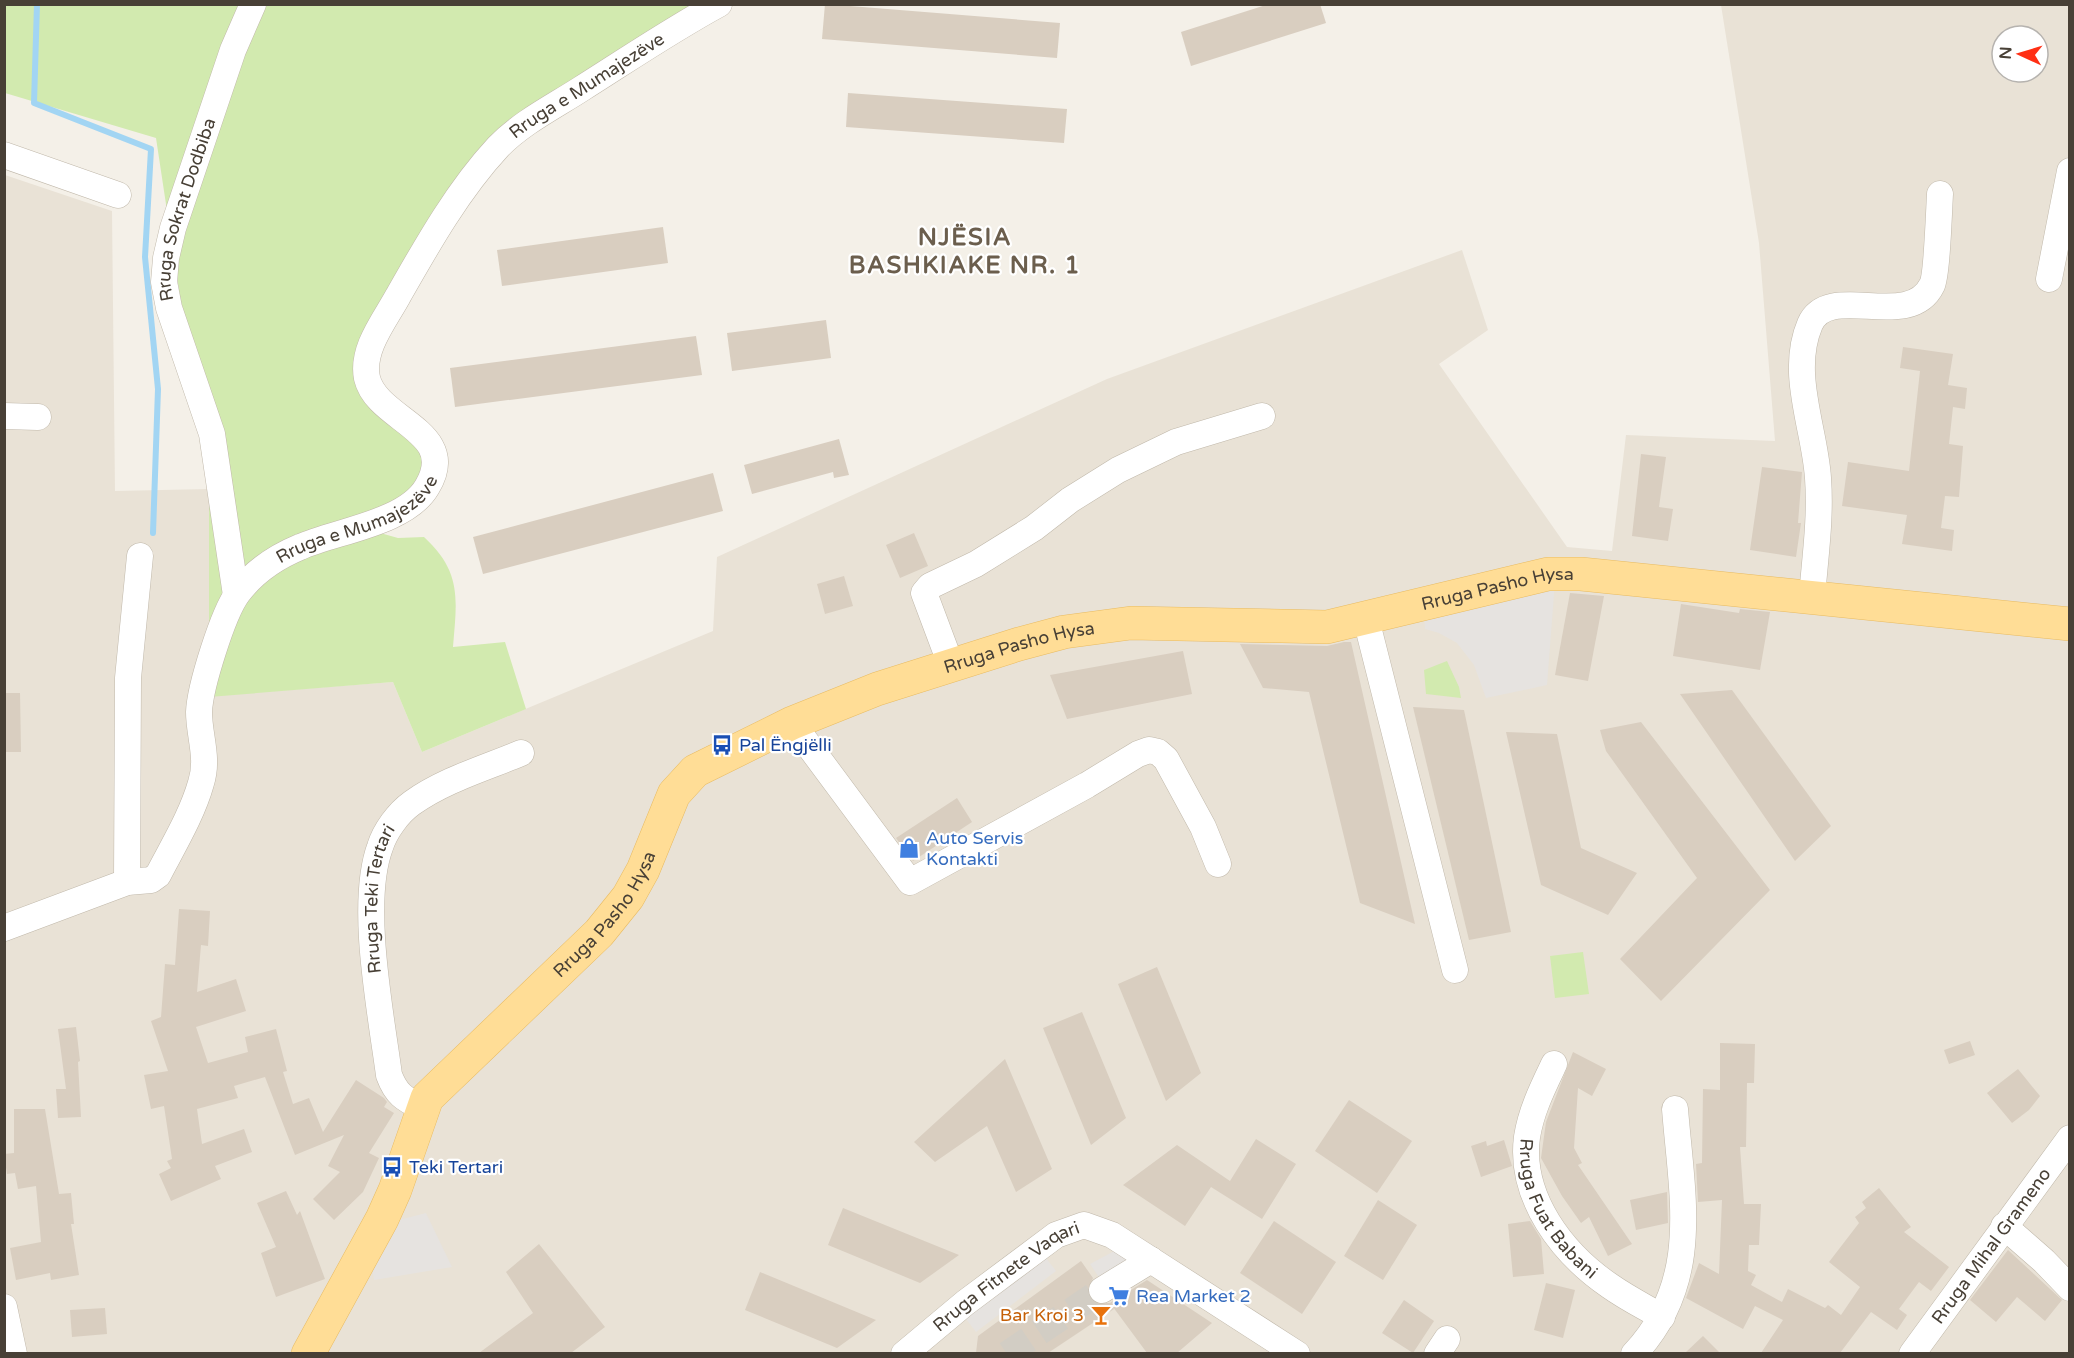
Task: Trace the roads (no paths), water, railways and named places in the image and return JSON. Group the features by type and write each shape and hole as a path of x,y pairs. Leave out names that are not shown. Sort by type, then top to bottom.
{"main road":[{"name":"Rruga Pasho Hysa","path":"308,1353 387,1209 402,1170 421,1107 427,1098 598,933 620,906 643,870 665,812 684,781 718,759 792,723 877,689 951,665 1041,638 1107,625 1327,627 1527,578 1564,573 2070,624"}],"street":[{"name":"Rruga Sokrat Dodbiba","path":"236,595 212,434 169,308 164,282 166,258 173,228 233,50 253,4"},
{"name":"Rruga e Mumajezëve","path":"4,928 127,882 151,880 158,875 178,837 202,782 204,744 199,709 217,642 236,595 273,561 299,547 396,514 415,501 427,487 434,470 434,453 426,438 387,406 371,388 367,376 367,360 371,345 412,272 481,166 501,144 525,124 681,25 719,4"},
{"path":"4,155 118,195"},
{"path":"2049,279 2070,171"},
{"path":"1812,597 1819,511 1818,479 1804,383 1803,356 1810,324 1818,314 1831,306 1902,306 1920,299 1933,284 1940,194"},
{"path":"4,416 38,417"},
{"path":"951,665 929,612 924,593 930,586 976,564 1118,470 1176,442 1262,416"},
{"path":"127,882 128,678 140,556"},
{"path":"1366,619 1455,970"},
{"path":"792,723 910,882 1087,785 1138,754 1149,750 1158,752 1166,759 1203,828 1218,864"},
{"name":"Rruga Teki Tertari","path":"421,1107 402,1098 394,1090 388,1076 371,909 373,878 380,847 393,822 411,804 434,790 521,753"},
{"name":"Rruga Fuat Babani","path":"1554,1064 1533,1115 1526,1152 1532,1189 1542,1212 1570,1251 1590,1271 1662,1317"},
{"path":"1634,1353 1662,1317 1679,1277 1682,1250 1676,1109"},
{"name":"Rruga Mihal Grameno","path":"1912,1353 2070,1138"},
{"name":"Rruga Fitnete Vaqari","path":"904,1353 965,1303 1068,1229 1084,1225 1097,1228 1151,1260 1297,1353"},
{"path":"2004,1226 2044,1261 2070,1288"},
{"path":"1101,1290 1151,1260"},
{"path":"4,1306 14,1353"}],"waterway":[{"path":"37,4 34,103 151,149 145,257 158,389 153,533"}],"tunnel":[{"path":"1007,1354 1102,1290"}],"place":[{"name":"Pal Ëngjëlli","path":"722,745"},
{"name":"Auto Servis Kontakti","path":"909,848"},
{"name":"Teki Tertari","path":"392,1167"},
{"name":"Rea Market 2","path":"1119,1296"},
{"name":"Bar Kroi 3","path":"1101,1315"}],"district":[{"name":"NJËSIA BASHKIAKE NR. 1","path":"965,251"}]}
